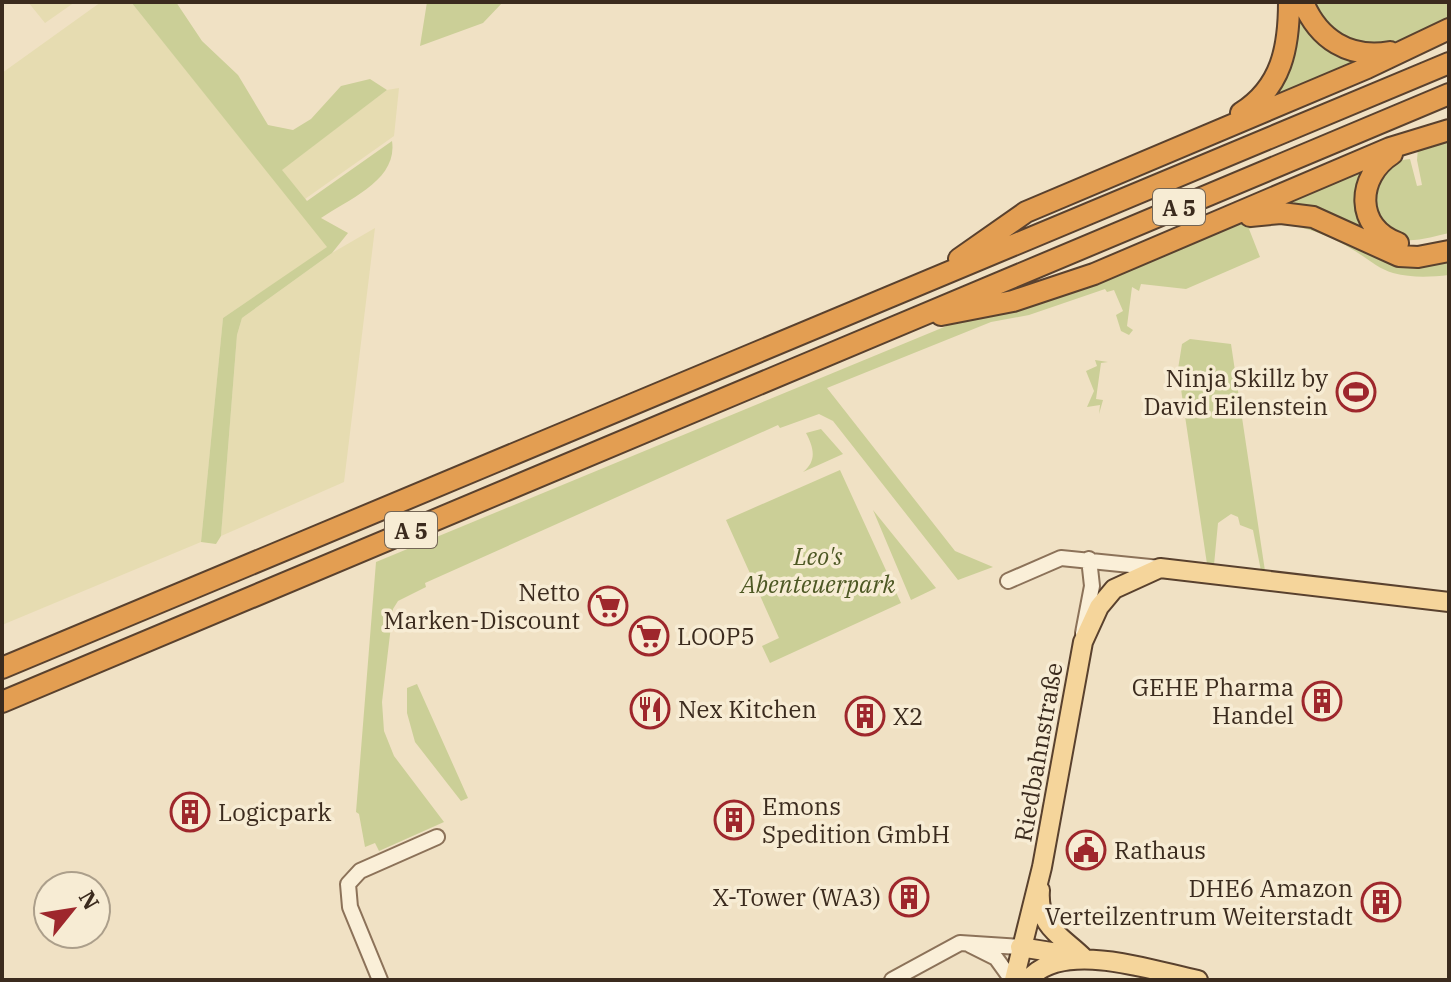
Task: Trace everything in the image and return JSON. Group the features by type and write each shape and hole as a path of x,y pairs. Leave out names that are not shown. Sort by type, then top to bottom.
{"highway":[{"path":"1203,137 1247,109 1276,78 1286,55 1289,2"},
{"path":"1303,2 1324,36 1341,48 1373,54 1409,48"},
{"path":"933,278 1026,212 1449,29"},
{"name":"A 5","path":"2,668 1449,63"},
{"name":"A 5","path":"2,702 1449,94"},
{"path":"910,320 1040,294 1204,229 1390,148 1444,131"},
{"path":"1444,131 1391,154 1379,164 1368,182 1364,200 1373,227 1387,239 1416,245 1449,239"},
{"path":"1204,229 1261,214 1297,214 1336,224 1399,256 1418,257 1449,251"}],"main road":[{"name":"Riedbahnstraße","path":"1013,980 1042,867 1083,642 1108,595 1133,578 1160,568"},
{"path":"1160,568 1449,602"},
{"path":"1042,867 1039,906 1043,919 1055,934 1084,958"},
{"path":"1020,947 1198,980"},
{"path":"1028,980 1048,964 1084,958"}],"street":[{"path":"1008,581 1056,559 1089,559 1160,568"},
{"path":"1083,642 1092,586 1089,559"},
{"path":"380,980 350,907 349,881 360,871 437,837"},
{"path":"967,943 996,958 1013,980"},
{"path":"892,980 940,951 967,943 1020,947"}],"shaded area":[{"path":"28,2 75,2 45,23"},
{"path":"101,2 131,2 328,247 223,318 201,542 2,625 2,73"},
{"path":"399,88 394,136 305,199 281,170 387,90"},
{"path":"375,228 344,482 221,536 237,335 242,318 332,253"}],"green space":[{"path":"131,2 176,2 202,41 238,75 268,125 293,130 311,119 341,86 370,79 387,90 282,170 307,201 392,141 392,155 380,177 357,196 321,218 348,233 332,253 242,318 237,335 221,536 216,544 201,542 223,318 327,247"},
{"path":"427,2 503,2 483,23 420,46"},
{"path":"1313,2 1449,2 1449,19 1392,42 1355,44 1339,37 1325,23"},
{"path":"1294,8 1361,61 1269,100"},
{"path":"1449,138 1449,233 1412,240 1392,236 1377,215 1374,202 1379,178 1397,162 1410,159 1417,186 1422,185 1418,148"},
{"path":"1372,163 1369,231 1264,209"},
{"path":"1274,218 1449,258 1449,275 1421,277 1393,273 1318,233 1290,226 1262,226 1249,229 1260,257 1186,289 1141,284 1139,291 1132,287 1127,326 1133,330 1129,335 1121,331 1116,315 1123,311 1114,290 1107,292 1105,289 1029,315 991,322 827,388 955,551 993,567 958,580 833,421 819,414 780,428 778,425 425,583 426,587 398,601 393,609 382,702 384,731 394,756 444,822 379,851 375,843 365,847 359,814 356,812 376,562 949,325 1241,224"},
{"path":"1190,339 1231,344 1265,571 1261,571 1253,530 1240,525 1238,517 1231,514 1218,523 1214,565 1207,564 1178,369 1182,344"},
{"path":"1095,360 1108,362 1101,363 1096,399 1103,400 1099,414 1100,405 1087,407 1094,391 1086,371 1097,366"},
{"path":"821,429 843,454 803,472 813,454 806,433"},
{"name":"Leo's Abenteuerpark","path":"840,470 901,603 770,663 762,646 779,638 726,520"},
{"path":"873,510 936,588 911,600"},
{"path":"417,684 468,798 461,801 415,742 407,713 407,688"}],"place":[{"name":"Ninja Skillz by David Eilenstein","path":"1356,392"},
{"name":"Netto Marken-Discount","path":"608,606"},
{"name":"LOOP5","path":"649,636"},
{"name":"GEHE Pharma Handel","path":"1322,701"},
{"name":"Nex Kitchen","path":"650,709"},
{"name":"X2","path":"865,716"},
{"name":"Logicpark","path":"190,812"},
{"name":"Emons Spedition GmbH","path":"734,820"},
{"name":"Rathaus","path":"1086,850"},
{"name":"X-Tower (WA3)","path":"909,897"},
{"name":"DHE6 Amazon Verteilzentrum Weiterstadt","path":"1381,902"}]}
